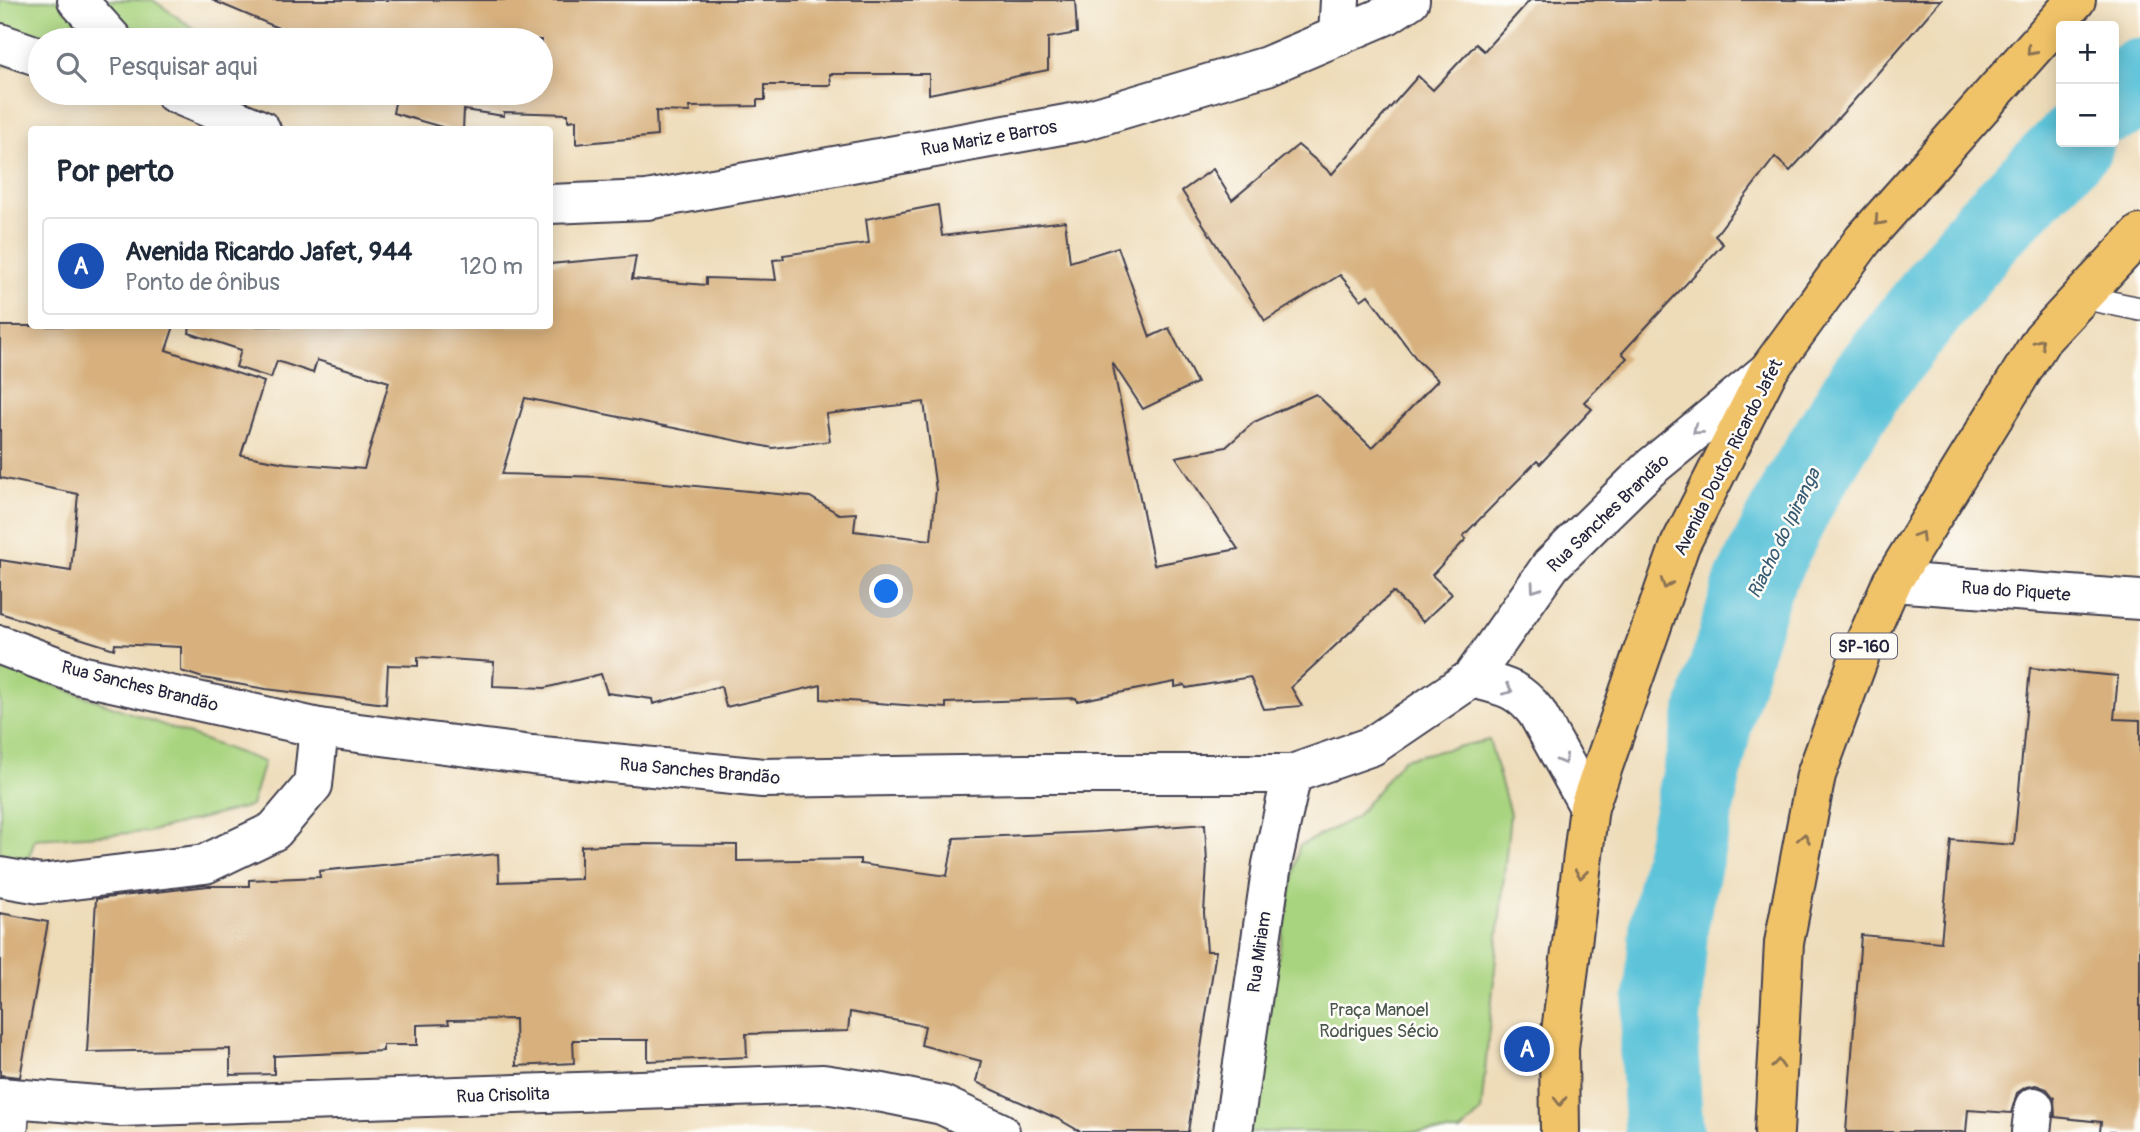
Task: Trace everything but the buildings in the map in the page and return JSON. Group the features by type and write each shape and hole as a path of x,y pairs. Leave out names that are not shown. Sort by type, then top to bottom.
{"main road":[{"name":"Avenida Doutor Ricardo Jafet","path":"1560,1132 1559,1048 1589,807 1680,545 1768,371 1863,240 2076,0"},
{"name":"SP-160","path":"1774,1132 1784,943 1816,775 1863,647 1892,582 2042,339 2140,234"}],"street":[{"path":"77,0 102,28"},
{"name":"Rua Mariz e Barros","path":"553,204 647,200 1083,121 1268,66 1339,18 1387,15 1410,0"},
{"path":"0,43 28,53"},
{"path":"202,105 252,126"},
{"name":"Rua Sanches Brandão","path":"0,645 80,675 319,727 532,755 764,778 1292,774 1372,747 1472,678 1551,565 1649,469 1768,371"},
{"name":"Rua do Piquete","path":"1892,582 2140,600"},
{"path":"1472,678 1509,688 1526,699 1537,713 1589,807"},
{"path":"0,877 40,884 205,864 274,831 313,785 319,727"},
{"name":"Rua Miriam","path":"1233,1132 1272,864 1292,774"},
{"name":"Rua Crisolita","path":"7,1109 824,1084 942,1105 1000,1132"}],"lane":[{"path":"2082,297 2140,309"}],"green space":[{"path":"0,0 153,0 193,28 28,28 28,67 0,65"},
{"path":"0,665 264,762 251,806 148,832 35,839 25,869 0,861"},
{"name":"Praça Manoel Rodrigues Sécio","path":"1489,740 1510,814 1481,1112 1460,1132 1245,1132 1299,846 1356,817 1403,759"}],"waterway":[{"name":"Riacho do Ipiranga","path":"2119,98 2140,77"},
{"name":"Riacho do Ipiranga","path":"1664,1132 1659,1052 1669,925 1716,709 1753,585 1800,491 1865,385 1986,231 2070,147"}],"place":[{"name":"Avenida Ricardo Jafet, 944","path":"1527,1049"}]}
